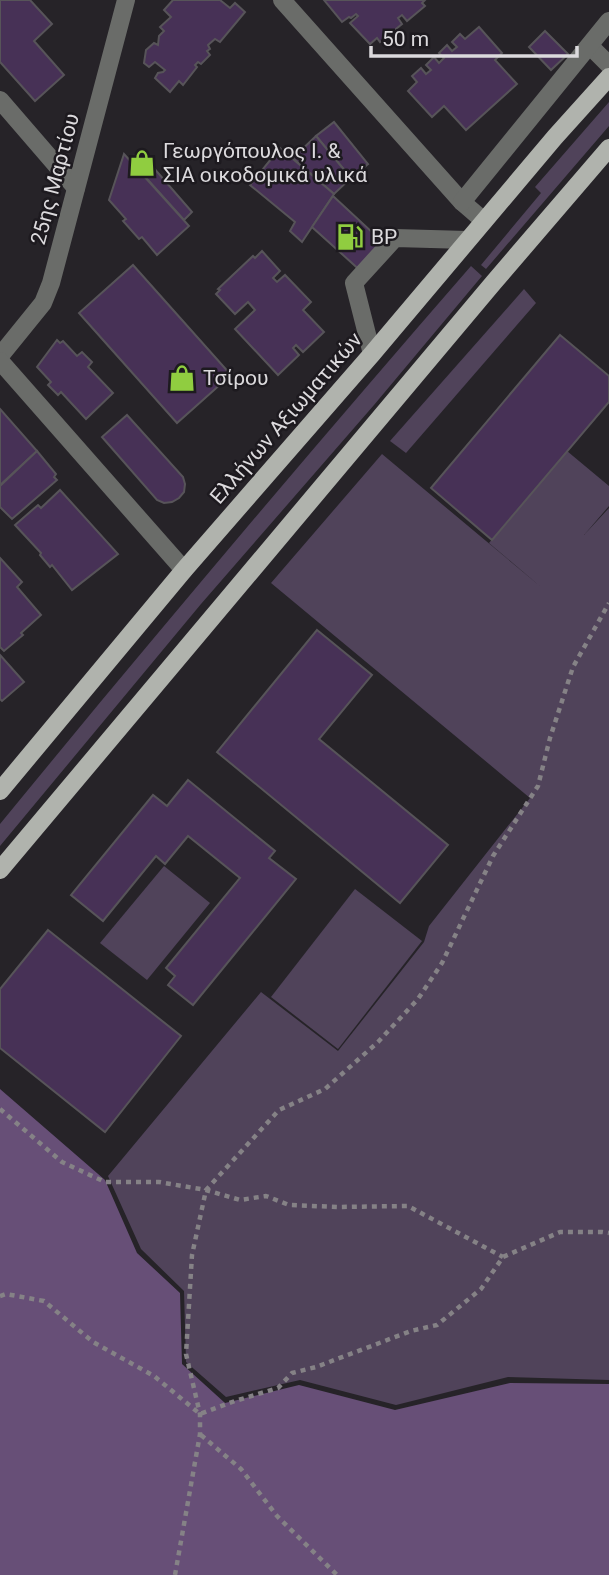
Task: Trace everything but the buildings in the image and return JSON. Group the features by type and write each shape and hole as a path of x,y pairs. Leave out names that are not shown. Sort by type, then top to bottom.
{"main road":[{"name":"Ελλήνων Αξιωματικών","path":"0,791 184,570 609,77"},
{"path":"0,870 609,148"}],"street":[{"name":"25ης Μαρτίου","path":"0,359 47,294 127,0"},
{"path":"282,0 462,202 484,221"},
{"path":"462,202 609,21"},
{"path":"590,46 609,65"},
{"path":"0,100 76,188"},
{"path":"372,354 354,283 395,238 467,240"},
{"path":"0,359 184,570"}],"path":[{"path":"175,1575 200,1434 200,1414 186,1354 192,1255 206,1190 279,1110 325,1088 378,1042 418,999 442,963 493,856 538,786 573,667 609,603"},
{"path":"0,1109 62,1162 105,1182 159,1182 206,1190 240,1200 266,1196 289,1205 408,1206 503,1257"},
{"path":"200,1414 278,1388 292,1373 316,1367 411,1331 438,1325 481,1289 503,1257 560,1232 609,1233"},
{"path":"0,1297 6,1294 44,1301 93,1342 154,1376 200,1414"},
{"path":"200,1434 241,1469 278,1516 337,1575"}],"shaded area":[{"path":"609,102 609,126 486,269 481,265 541,193 535,187"},
{"path":"471,266 482,276 201,604 0,846 0,824 233,544"},
{"path":"524,289 536,303 406,453 390,441"},
{"path":"567,451 609,486 609,506 584,535 609,508 609,1380 508,1377 396,1405 300,1380 226,1397 186,1362 184,1291 141,1249 108,1176 261,992 338,1051 424,942 429,926 530,798 271,583 382,454 541,587 489,543"},
{"path":"164,866 210,903 147,980 100,943"},
{"path":"355,889 422,941 338,1049 271,997"},
{"path":"0,1089 105,1180 137,1253 180,1293 182,1364 225,1403 299,1385 395,1410 510,1383 609,1384 609,1575 0,1575"}],"place":[{"name":"Γεωργόπουλος Ι. & ΣΙΑ οικοδομικά υλικά","path":"142,163"},
{"name":"BP","path":"350,237"},
{"name":"Τσίρου","path":"182,378"}]}
